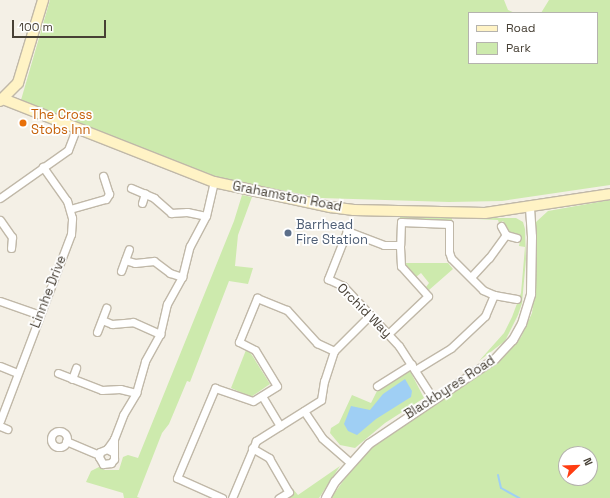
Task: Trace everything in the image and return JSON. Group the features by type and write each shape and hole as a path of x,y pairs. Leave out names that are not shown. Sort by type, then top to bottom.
{"main road":[{"path":"1,100 18,83 23,73 44,0"},
{"name":"Grahamston Road","path":"1,100 214,182 330,207 485,213 610,194"}],"street":[{"path":"0,198 68,150 76,129"},
{"name":"Linnhe Drive","path":"0,421 71,234 70,210 43,167"},
{"path":"70,210 106,199 109,194 103,176"},
{"path":"99,454 107,449 114,439 123,415 136,393 145,361 160,334 167,304 182,277 190,246 206,216 214,182"},
{"path":"131,188 158,200 171,213 187,212 206,216"},
{"path":"142,203 145,193"},
{"name":"Blackbyres Road","path":"326,498 335,482 350,462 381,434 495,359 513,340 522,324 530,294 532,237 530,207"},
{"path":"0,220 12,237 11,248"},
{"path":"388,334 428,296 401,266 401,222 449,224 449,252 471,277 483,290 494,295 517,299"},
{"path":"501,226 506,235 517,238"},
{"name":"Orchid Way","path":"400,245 384,245 347,231 328,279 343,286 388,334 414,367 434,400"},
{"path":"471,277 489,258 506,235"},
{"path":"121,271 130,249"},
{"path":"125,260 135,263 154,261 170,273 182,277"},
{"path":"377,386 451,348 485,316 494,295"},
{"path":"222,498 177,478 215,388 249,400 262,396 277,386 255,350 239,342 257,298 288,310 317,343 334,351"},
{"path":"0,301 40,315"},
{"path":"97,332 106,308"},
{"path":"232,498 256,441 321,400 324,380 334,351 370,315"},
{"path":"102,320 112,324 133,322 160,334"},
{"path":"0,366 17,373"},
{"path":"72,379 76,368"},
{"path":"58,373 102,390 120,389 136,393"},
{"path":"262,396 280,426"},
{"path":"304,411 322,438 350,462"},
{"path":"114,439 116,459"},
{"path":"66,441 99,454 103,464 109,464 116,459"},
{"path":"252,448 269,458 289,492 279,498"},
{"path":"107,449 116,459"}],"green space":[{"path":"50,0 504,0 508,10 513,12 468,12 468,64 598,64 598,12 542,12 549,0 610,0 610,185 502,201 449,202 321,198 215,177 21,100"},
{"path":"242,195 252,197 238,235 235,266 253,268 248,284 229,281 190,382 187,381 169,424 162,433 137,497 140,498 124,498 123,493 86,482 91,471 99,467 105,470 119,470 123,457 128,455 138,458 234,221"},
{"path":"610,200 610,498 331,498 363,453 397,427 501,360 521,337 532,313 534,297 536,222 548,211"},
{"path":"400,216 452,218 452,221 400,219"},
{"path":"454,218 516,218 523,222 525,229 526,259 522,303 518,315 505,341 479,361 504,333 512,317 521,293 525,247 519,246 521,235 510,232 503,221 499,223 498,220"},
{"path":"405,263 448,263 453,269 429,290 426,287 429,283 421,273 416,277"},
{"path":"246,350 250,352 270,384 251,397 231,388"},
{"path":"409,369 424,398 385,423 355,448 340,445 330,433 331,428 339,423 352,395 371,403 378,389"},
{"path":"340,466 319,498 285,498 293,493 293,489 298,495"}],"water":[{"path":"405,379 412,391 411,397 376,419 357,435 348,431 344,424 351,406 370,410 383,394"}],"waterway":[{"path":"498,475 501,488 519,498"}],"place":[{"name":"The Cross Stobs Inn","path":"23,123"},
{"name":"Barrhead Fire Station","path":"288,233"}]}
